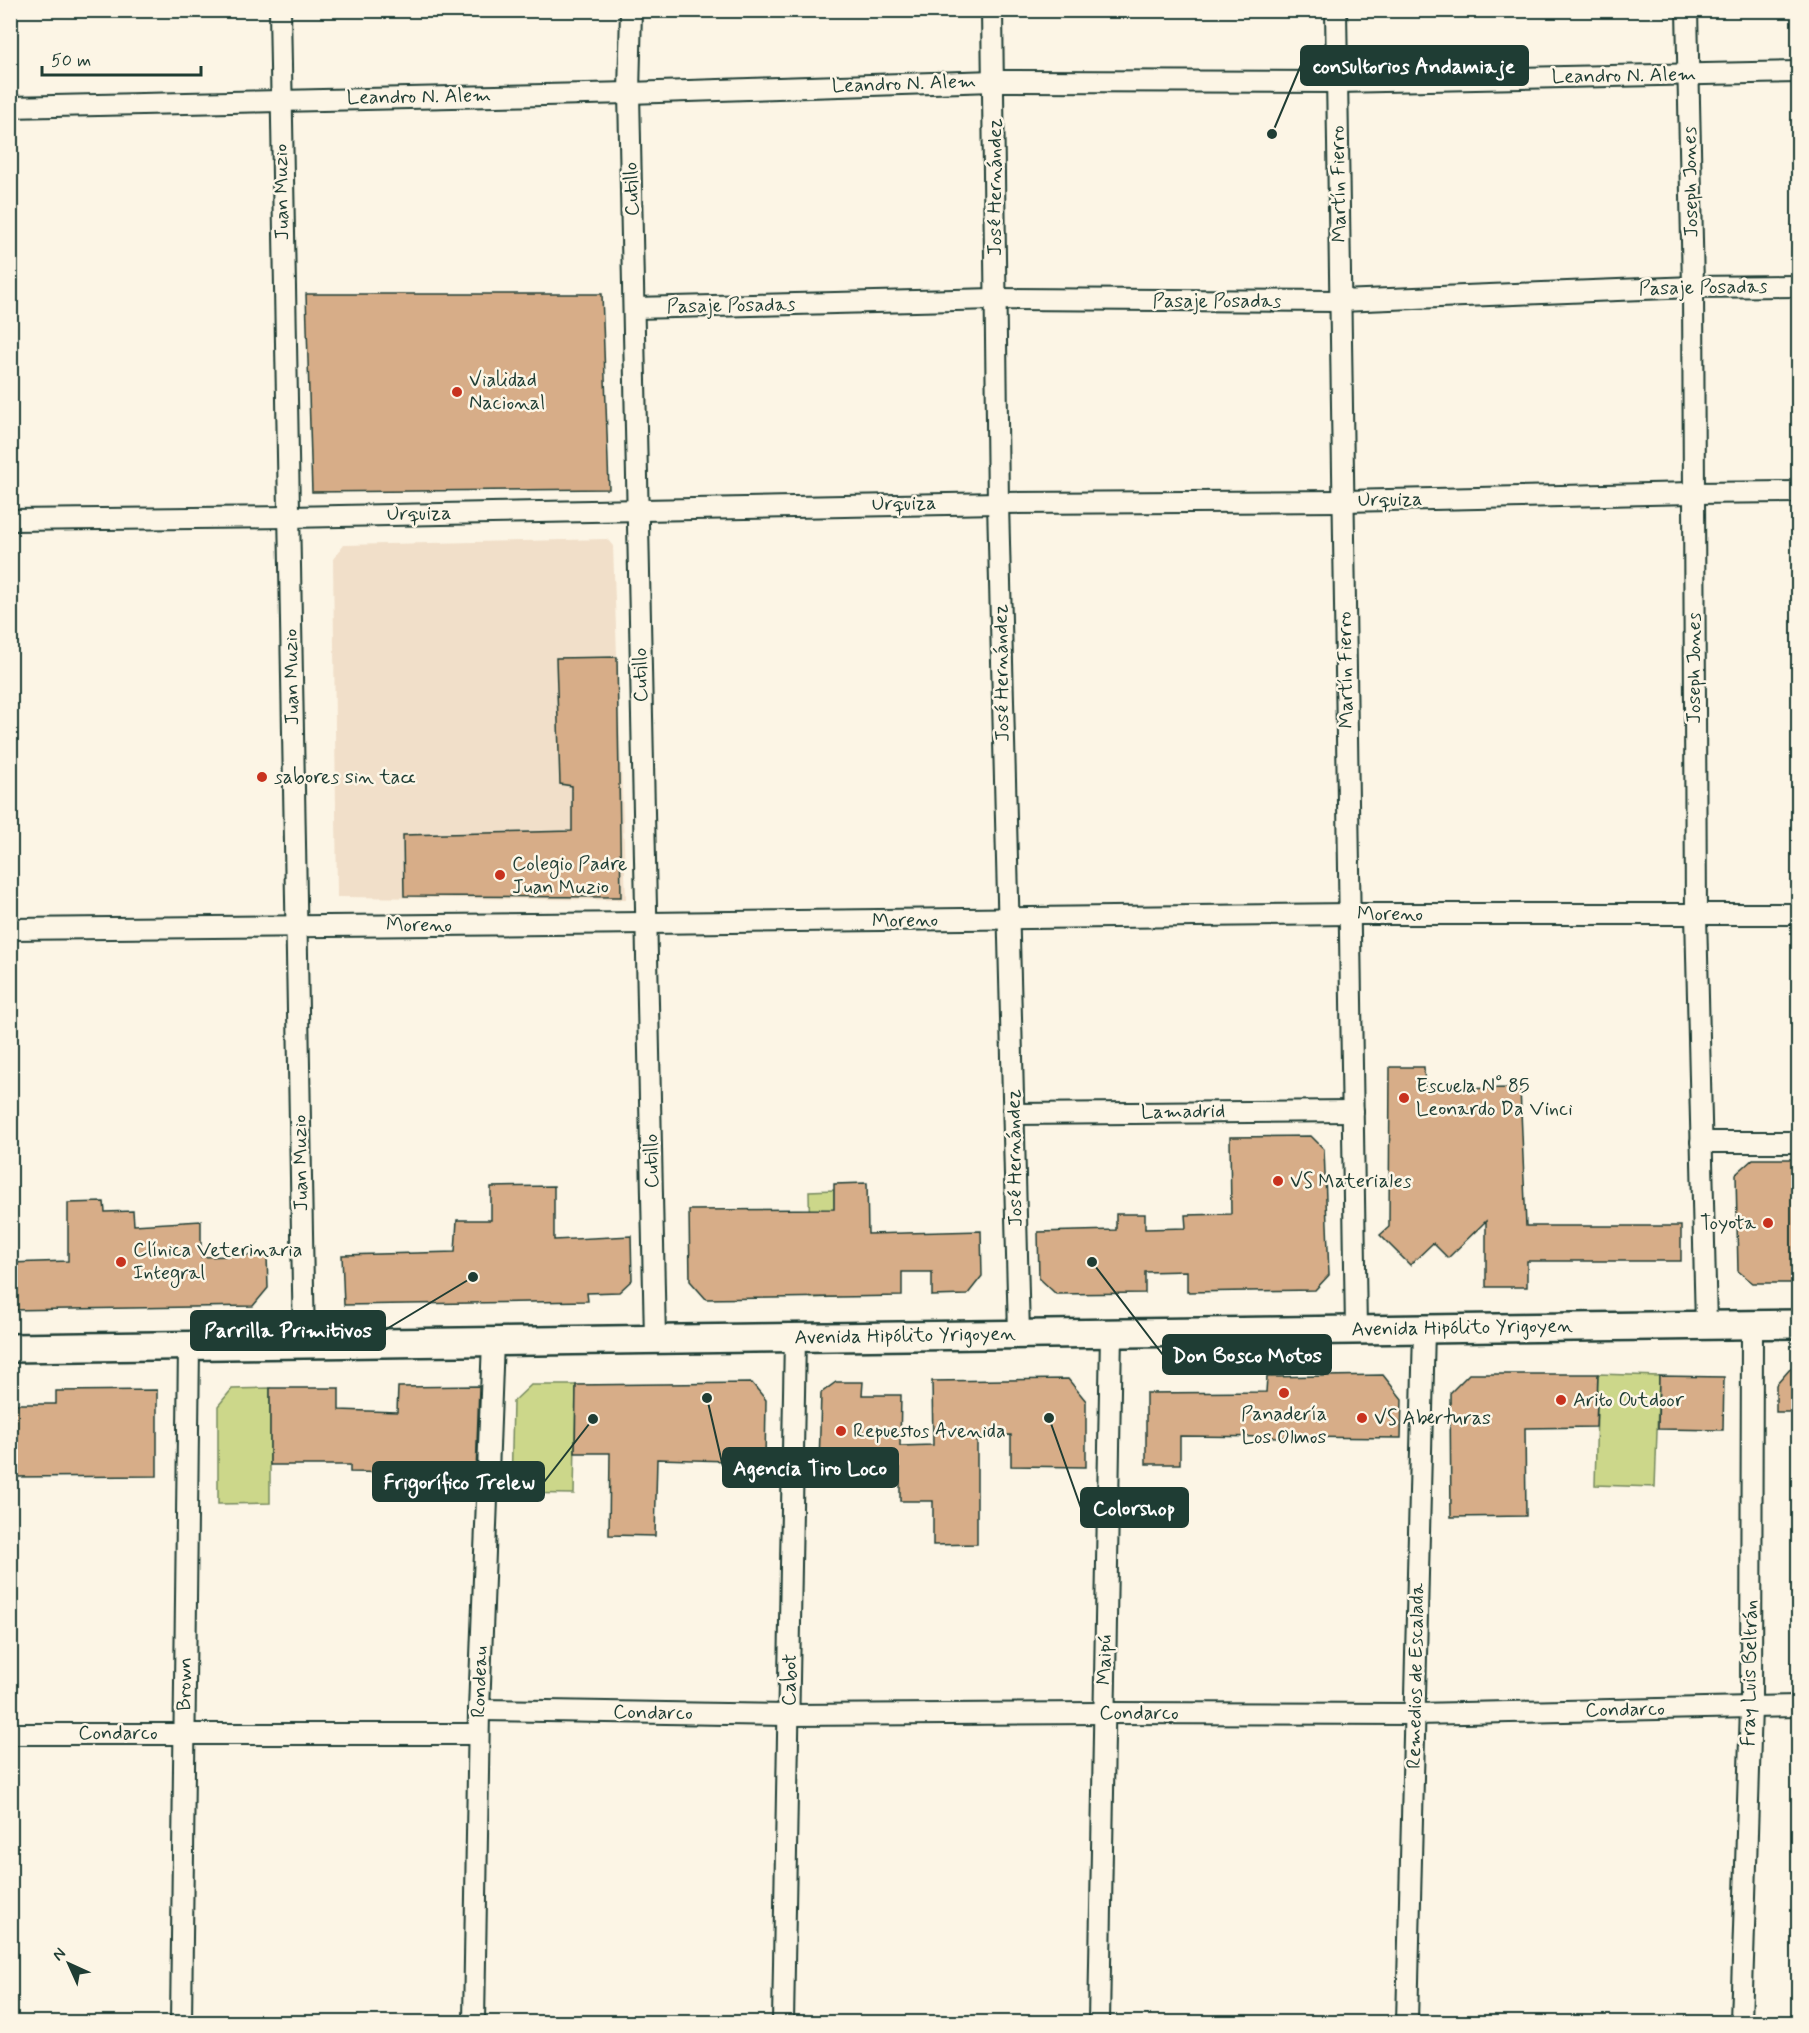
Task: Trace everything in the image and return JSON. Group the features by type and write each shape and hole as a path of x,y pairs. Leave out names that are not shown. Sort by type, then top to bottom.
{"main road":[{"name":"Avenida Hipólito Yrigoyen","path":"10,1348 1798,1324"}],"street":[{"name":"Juan Muzio","path":"280,10 304,1344"},
{"name":"Cutillo","path":"631,10 629,93 656,1339"},
{"name":"José Hernández","path":"992,10 998,503 1019,1334"},
{"name":"Martín Fierro","path":"1336,10 1356,1330"},
{"name":"Joseph Jones","path":"1686,10 1693,287 1696,915 1706,1325"},
{"name":"Leandro N. Alem","path":"10,107 629,93 994,81 1338,82 1798,72"},
{"name":"Pasaje Posadas","path":"635,308 995,299 1340,301 1693,287 1798,286"},
{"name":"Urquiza","path":"10,520 289,517 998,503 1344,501 1798,492"},
{"name":"Moreno","path":"10,929 647,924 1350,914 1798,914"},
{"name":"Lamadrid","path":"1014,1114 1353,1111"},
{"path":"1701,1142 1798,1142"},
{"name":"Fray Luis Beltrán","path":"1741,2022 1751,1707 1752,1324"},
{"name":"Remedios de Escalada","path":"1407,2022 1424,1329"},
{"name":"Maipú","path":"1099,2022 1111,1333"},
{"name":"Cabot","path":"783,2022 795,1337"},
{"name":"Rondeau","path":"474,2022 478,1734 493,1341"},
{"name":"Brown","path":"181,2022 189,1346"},
{"name":"Condarco","path":"479,1710 789,1715 1416,1714 1798,1706"},
{"name":"Condarco","path":"10,1734 478,1734"}],"shaded area":[{"path":"607,539 613,546 626,900 337,897 333,559 344,545"}],"green space":[{"path":"834,1190 836,1297 811,1298 809,1191"},
{"path":"1598,1374 1659,1376 1655,1487 1595,1485"},
{"path":"531,1385 576,1385 574,1494 511,1493 513,1402"},
{"path":"270,1388 270,1503 218,1504 218,1406 232,1389"}],"building":[{"name":"Vialidad Nacional","path":"306,294 602,294 609,489 312,492"},
{"path":"617,657 621,897 404,896 403,835 572,831 572,786 560,784 556,658"},
{"path":"1390,1067 1424,1067 1425,1089 1520,1088 1526,1226 1681,1226 1681,1261 1527,1261 1527,1287 1486,1287 1486,1221 1448,1258 1433,1243 1410,1265 1380,1235 1389,1227"},
{"path":"1311,1136 1324,1149 1329,1275 1315,1290 1187,1292 1187,1271 1145,1272 1145,1293 1056,1294 1039,1278 1038,1232 1116,1230 1116,1214 1145,1214 1145,1229 1186,1228 1185,1215 1231,1214 1230,1137"},
{"name":"Toyota","path":"1753,1159 1798,1159 1798,1283 1753,1283 1738,1271 1736,1174"},
{"path":"867,1183 868,1234 981,1231 982,1276 967,1295 932,1296 932,1272 902,1272 902,1296 706,1299 690,1281 689,1210 834,1209 834,1184"},
{"path":"554,1186 554,1240 631,1236 632,1280 619,1292 587,1293 588,1301 344,1305 342,1255 455,1252 457,1220 491,1220 491,1187"},
{"path":"104,1202 105,1212 133,1211 134,1225 201,1221 201,1257 267,1255 268,1288 253,1306 10,1310 10,1263 68,1261 68,1203"},
{"path":"1798,1360 1798,1412 1776,1412 1776,1385"},
{"path":"1469,1374 1598,1374 1596,1427 1525,1428 1526,1516 1451,1517 1450,1393"},
{"path":"1383,1375 1402,1399 1401,1438 1180,1436 1180,1464 1146,1464 1146,1393 1266,1392 1267,1377"},
{"path":"1659,1376 1724,1377 1723,1430 1658,1429"},
{"path":"1068,1379 1086,1401 1086,1467 1011,1466 1011,1435 977,1436 977,1544 933,1545 933,1501 900,1501 900,1468 819,1467 821,1393 836,1382 863,1382 862,1395 901,1395 900,1446 933,1445 932,1381"},
{"path":"752,1383 766,1400 765,1462 657,1459 655,1536 609,1535 610,1453 575,1453 576,1385"},
{"path":"479,1386 476,1474 350,1472 350,1465 270,1465 270,1388 339,1388 339,1410 397,1412 398,1387"},
{"path":"157,1390 157,1476 10,1477 10,1404 56,1404 56,1391"}],"place":[{"name":"consultorios Andamiaje","path":"1272,134"},
{"name":"Vialidad Nacional","path":"457,392"},
{"name":"sabores sin tacc","path":"262,777"},
{"name":"Colegio Padre Juan Muzio","path":"500,875"},
{"name":"Escuela N° 85 Leonardo Da Vinci","path":"1404,1098"},
{"name":"VS Materiales","path":"1278,1181"},
{"name":"Toyota","path":"1768,1223"},
{"name":"Clínica Veterinaria Integral","path":"121,1262"},
{"name":"Don Bosco Motos","path":"1092,1262"},
{"name":"Parrilla Primitivos","path":"473,1277"},
{"name":"Panadería Los Olmos","path":"1284,1393"},
{"name":"Agencia Tiro Loco","path":"707,1398"},
{"name":"Arito Outdoor","path":"1561,1400"},
{"name":"Colorshop","path":"1049,1418"},
{"name":"VS Aberturas","path":"1362,1418"},
{"name":"Frigorífico Trelew","path":"593,1419"},
{"name":"Repuestos Avenida","path":"841,1431"}]}
